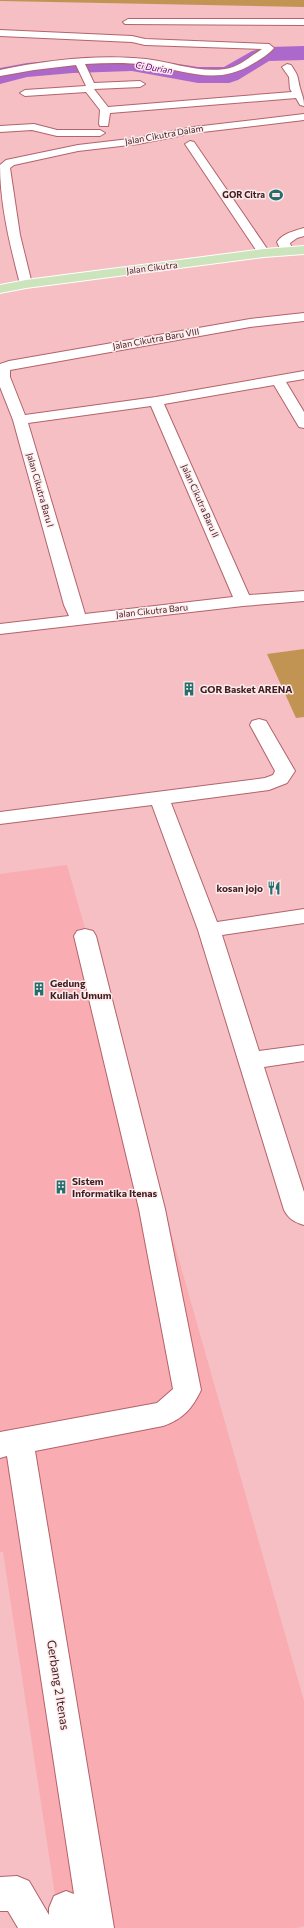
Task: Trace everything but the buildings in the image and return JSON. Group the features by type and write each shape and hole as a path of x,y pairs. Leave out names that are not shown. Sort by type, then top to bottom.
{"main road":[{"name":"Jalan Cikutra","path":"0,289 26,284 304,250"}],"street":[{"path":"128,22 304,22"},
{"path":"0,33 132,39 145,42 266,46 269,48 227,72 213,73 137,61 33,67 0,73"},
{"path":"82,64 91,51 114,52 120,54 143,54 149,57 171,57"},
{"path":"189,54 264,52"},
{"path":"82,64 90,87 105,110 105,122 94,146"},
{"path":"105,110 301,99 295,89 294,77 288,67"},
{"path":"25,93 140,84"},
{"name":"Jalan Cikutra Dalam","path":"2,167 10,162 94,146 138,141 222,126 304,117"},
{"path":"0,129 34,127 40,130 57,133 100,133"},
{"path":"190,144 264,254"},
{"path":"2,167 6,219 14,235 26,284"},
{"path":"287,252 283,242 293,235 304,232"},
{"path":"0,237 14,235"},
{"name":"Jalan Cikutra Baru VIII","path":"9,365 250,323 304,317"},
{"name":"Jalan Cikutra Baru I","path":"9,365 3,368 2,372 20,420 73,605 79,619"},
{"path":"20,420 156,401 304,376"},
{"path":"278,380 304,424"},
{"name":"Jalan Cikutra Baru II","path":"156,401 243,601"},
{"name":"Jalan Cikutra Baru","path":"0,629 243,601 304,596"},
{"path":"0,818 269,784 280,779 285,771 259,725"},
{"path":"158,797 209,930 250,1061 301,1212"},
{"path":"209,930 304,916"},
{"path":"9,1443 163,1414 183,1400 187,1390 152,1209 85,936"},
{"path":"250,1061 304,1052"},
{"name":"Gerbang 2 Itenas","path":"9,1443 97,1928"},
{"path":"0,1894 17,1893 34,1922 35,1928"}],"shaded area":[{"path":"304,0 304,7 0,1"},
{"path":"304,649 304,717 296,718 267,654"},
{"path":"67,865 304,1701 304,1926 296,1928 60,1928 3,1552 0,1552 0,874"}],"waterway":[{"name":"Ci Durian","path":"0,76 27,70 73,66 132,64 198,75 229,75 261,56 269,54 304,53"}],"place":[{"name":"GOR Citra","path":"276,195"},
{"name":"GOR Basket ARENA","path":"189,689"},
{"name":"kosan jojo","path":"274,888"},
{"name":"Gedung Kuliah Umum","path":"39,989"},
{"name":"Sistem Informatika Itenas","path":"61,1187"}]}
